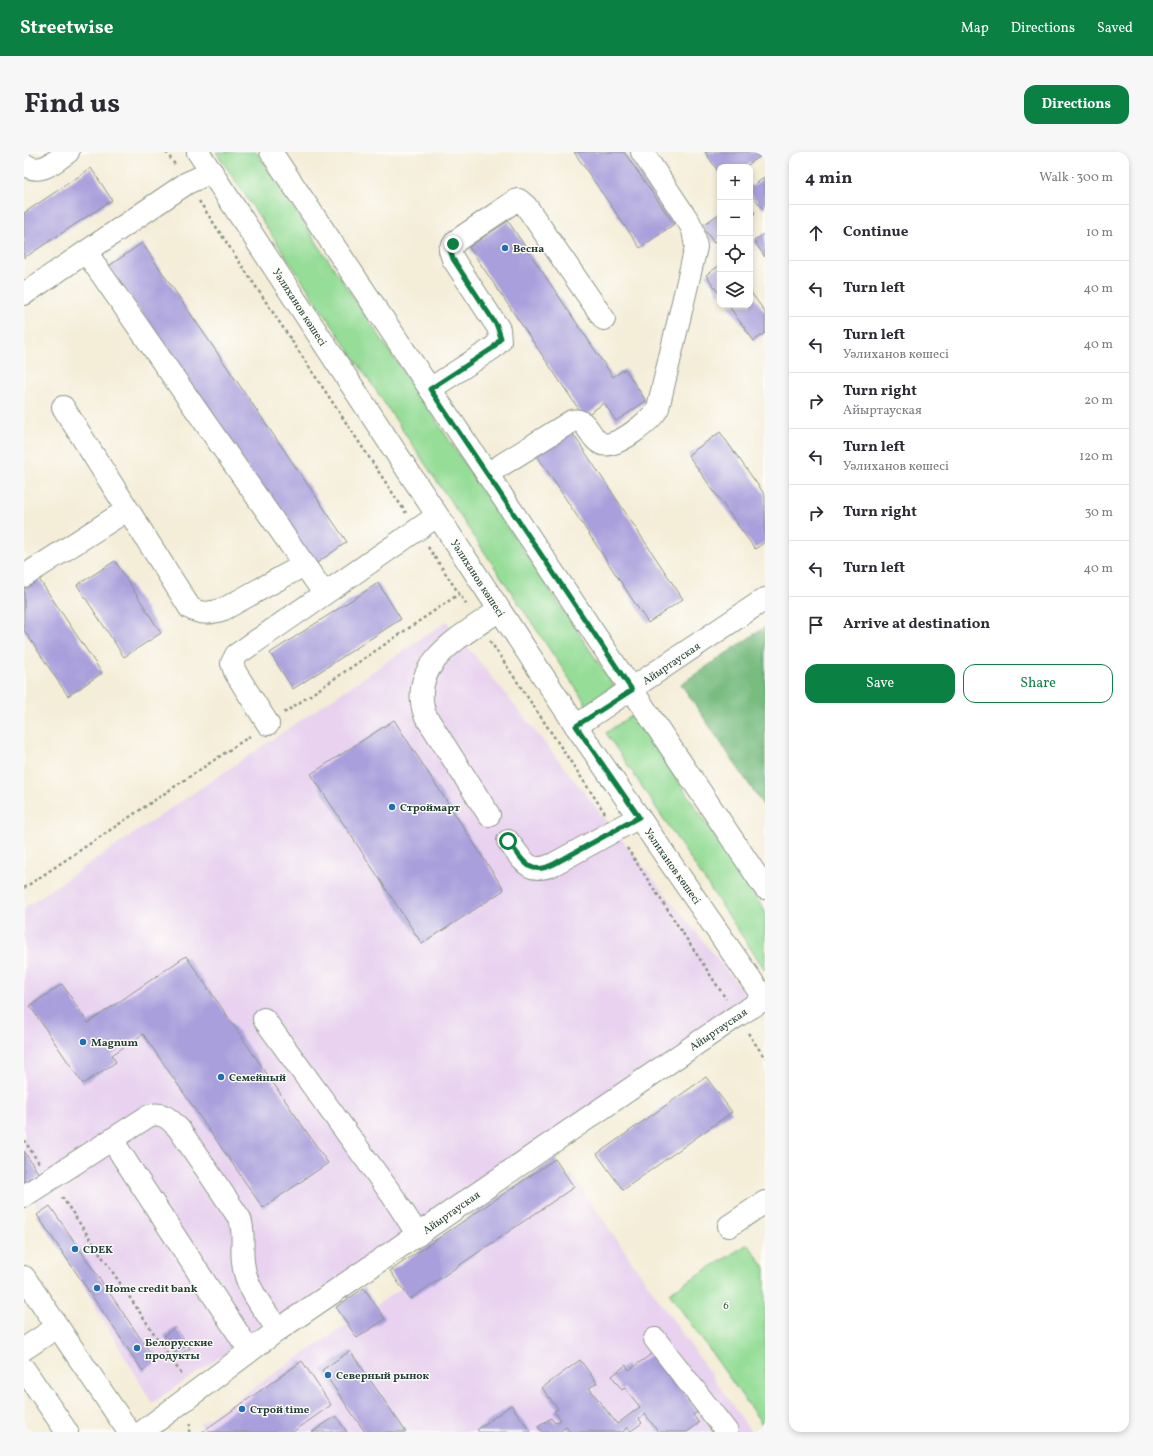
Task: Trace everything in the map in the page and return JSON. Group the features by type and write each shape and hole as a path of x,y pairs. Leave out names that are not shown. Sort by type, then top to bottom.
{"main road":[{"path":"24,164 31,169 40,170 68,152"},
{"name":"Уәлиханов көшесі","path":"198,152 498,610 576,726 765,999"},
{"path":"271,152 764,884"},
{"path":"487,474 572,421 576,420 582,422 598,442 609,445 645,423 655,414 658,408 696,247 693,230 689,222 642,152"},
{"path":"24,294 187,183 212,172"},
{"path":"430,389 493,348 500,341 499,330 453,259 450,250 456,241 515,201 520,200 526,206 604,319"},
{"path":"86,252 324,593"},
{"path":"63,407 187,604 196,612 211,613 224,608 304,565"},
{"path":"24,576 127,510"},
{"path":"268,724 237,677 233,667 234,659 240,651 437,516"},
{"name":"Айыртауская","path":"576,726 632,690 765,599"},
{"path":"489,815 425,715 420,703 424,677 429,666 450,645 498,610"},
{"path":"508,841 526,864 532,868 541,869 554,864 639,817"},
{"name":"Айыртауская","path":"142,1432 249,1350 736,1016 765,999"},
{"path":"264,1019 356,1144 418,1235"},
{"path":"24,1196 152,1115 160,1114 168,1118 179,1129 240,1219 242,1226 243,1263 246,1277 252,1290 278,1330"},
{"path":"112,1140 249,1350"},
{"path":"729,1226 765,1202"},
{"path":"24,1277 56,1327 129,1432"},
{"path":"24,1349 56,1327"},
{"path":"655,1339 727,1432"},
{"path":"24,1369 67,1432"}],"path":[{"path":"24,888 459,594"},
{"path":"24,1140 193,1393 189,1432"}],"shaded area":[{"path":"447,621 751,1001 152,1403 24,1184 24,908"},
{"path":"571,1174 751,1432 205,1432 200,1424"}],"green space":[{"path":"216,152 256,152 614,686 587,705"},
{"path":"765,627 765,808 681,684"},
{"path":"633,714 765,911 765,970 606,733"},
{"name":"6","path":"748,1244 765,1268 765,1428 669,1293"}],"building":[{"path":"574,152 624,152 674,224 640,248"},
{"path":"705,152 765,152 749,164 717,164 717,170"},
{"path":"91,168 112,200 24,258 24,213"},
{"path":"765,177 765,207 763,209 753,196 753,186"},
{"path":"717,215 717,241 714,243 702,226"},
{"path":"508,221 613,377 625,369 646,401 616,421 604,403 584,417 469,247"},
{"path":"765,233 765,257 754,241"},
{"path":"142,243 347,542 314,565 109,266"},
{"path":"717,267 717,291 706,275"},
{"path":"753,295 765,312 765,333 754,341 730,308 753,308"},
{"path":"571,431 683,599 648,623 536,454"},
{"path":"720,432 765,495 765,542 755,549 688,455"},
{"path":"115,561 161,633 124,657 77,585"},
{"path":"35,573 102,673 68,696 24,630 24,581"},
{"path":"378,583 401,619 293,689 270,653"},
{"name":"Строймарт","path":"394,720 504,890 422,944 311,774"},
{"name":"Семейный","path":"186,956 328,1163 263,1208 143,1034 112,1055 116,1062 83,1084 30,1006 62,984 88,1023"},
{"path":"706,1077 732,1112 623,1190 597,1154"},
{"path":"24,1151 40,1176 24,1187"},
{"path":"555,1159 574,1187 410,1299 390,1271"},
{"name":"Home credit bank","path":"50,1206 156,1361 143,1371 37,1215"},
{"path":"364,1288 385,1319 357,1338 336,1307"},
{"path":"175,1327 190,1348 178,1356 164,1336"},
{"path":"350,1351 406,1432 365,1432 322,1370"},
{"path":"653,1353 697,1412 693,1415 699,1423 687,1432 658,1432 645,1414 639,1419 642,1423 631,1431 627,1427 623,1432 570,1432 566,1427 559,1432 542,1432 538,1427 551,1418 555,1423 561,1420 554,1411 558,1409 542,1388 580,1360 597,1383 589,1388 617,1424 640,1407 625,1388 622,1390 612,1376 626,1365 629,1370"},
{"path":"302,1361 331,1405 293,1432 202,1432"},
{"path":"511,1405 531,1432 479,1432 477,1430"},
{"path":"336,1416 347,1432 312,1432"}],"place":[{"name":"Весна","path":"505,248"},
{"name":"Строймарт","path":"392,807"},
{"name":"Magnum","path":"83,1042"},
{"name":"Семейный","path":"221,1077"},
{"name":"CDEK","path":"75,1249"},
{"name":"Home credit bank","path":"97,1288"},
{"name":"Белорусские продукты","path":"137,1348"},
{"name":"Северный рынок","path":"328,1375"},
{"name":"Строй time","path":"242,1409"}],"route":[{"path":"453,244 450,250 451,256 501,332 501,338 498,344 493,348 430,389 632,690 576,726 639,817 554,864 541,869 532,868 526,864 508,841"}]}
